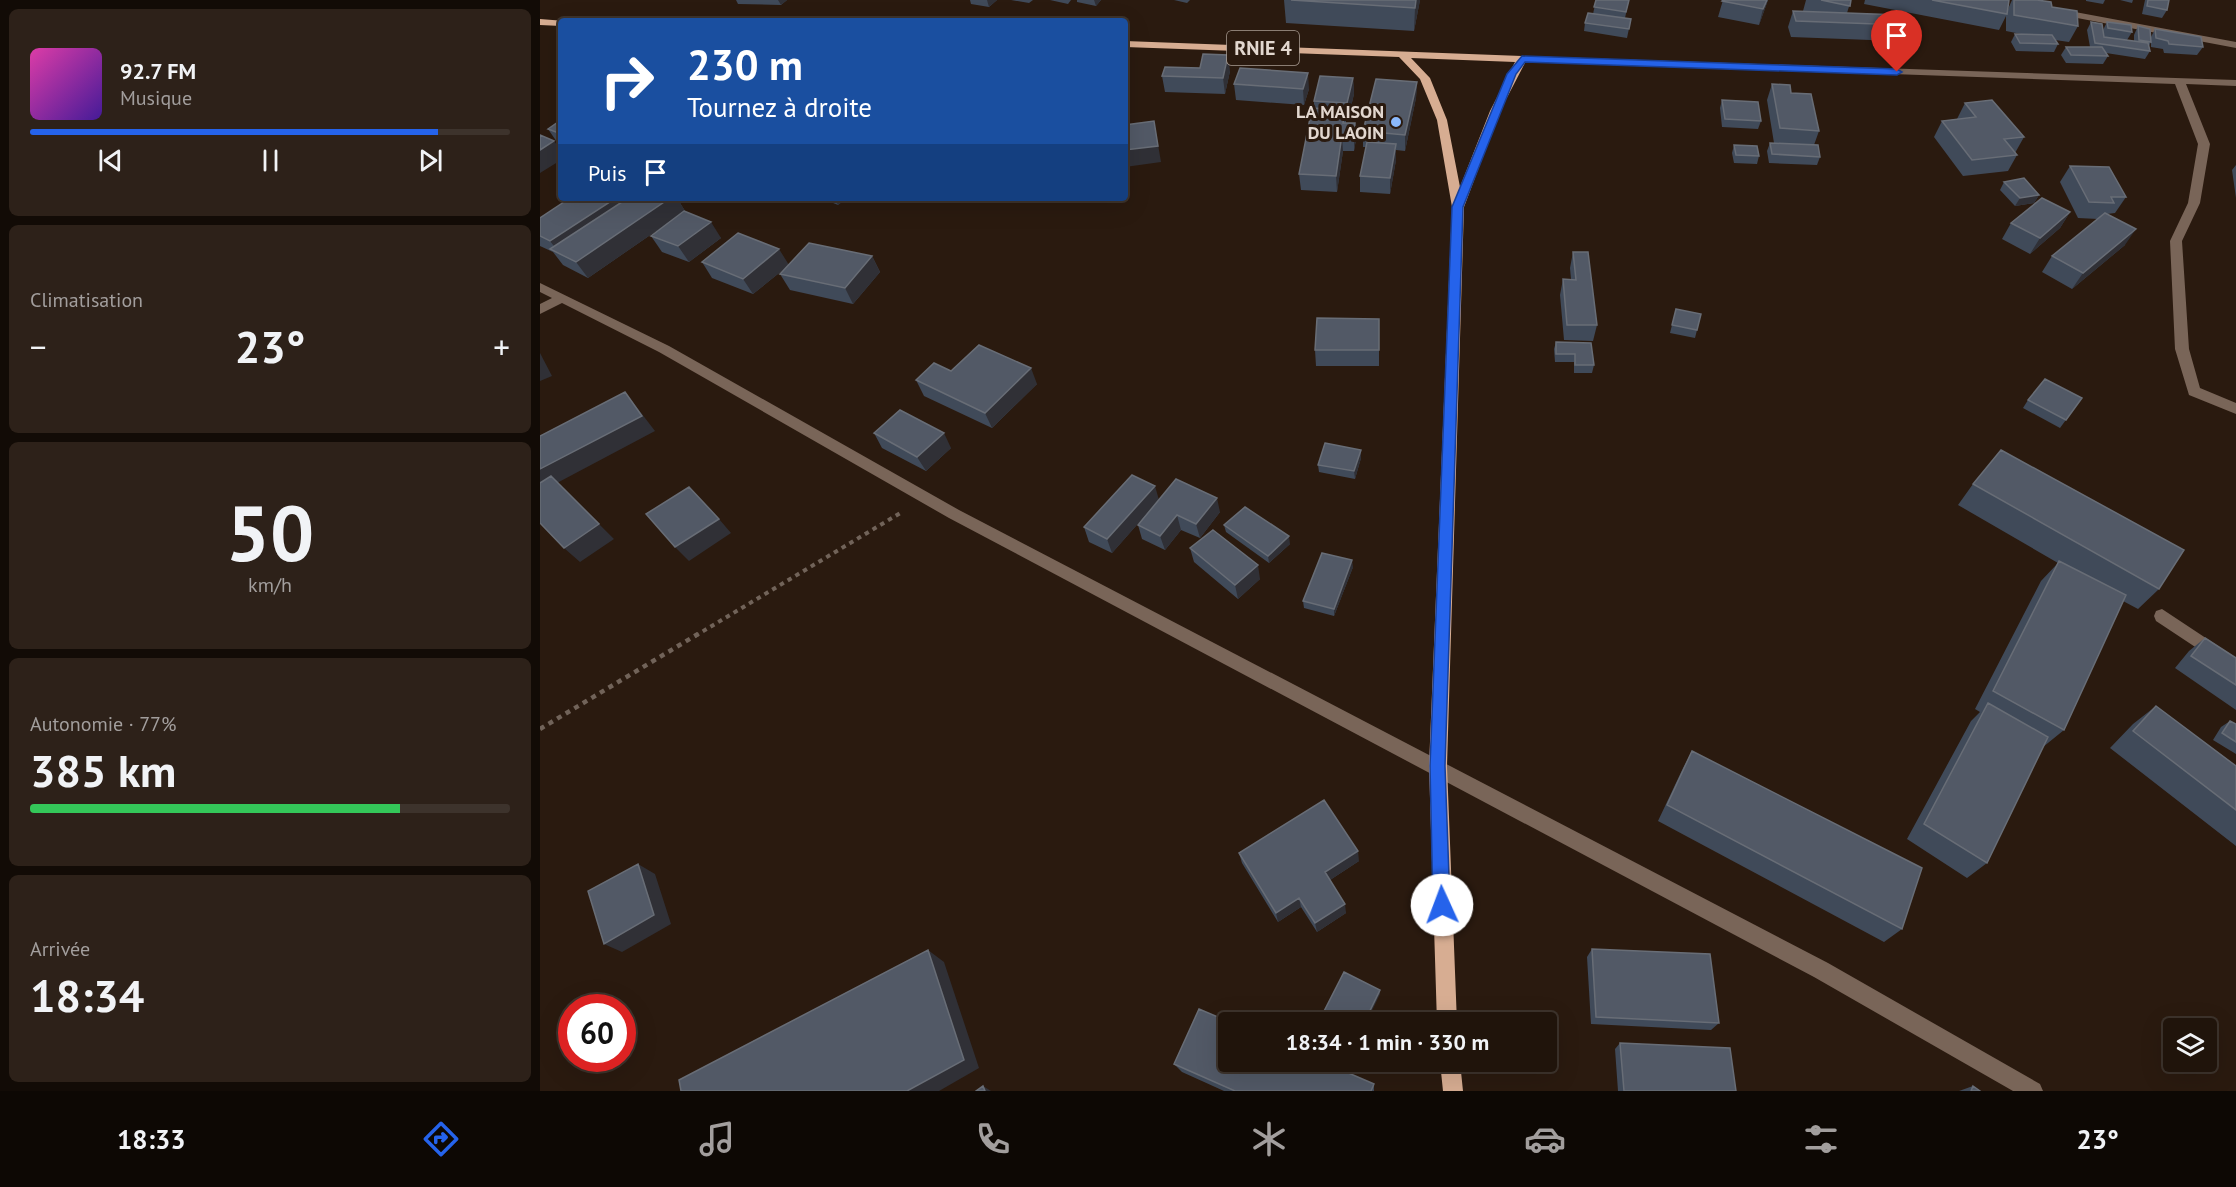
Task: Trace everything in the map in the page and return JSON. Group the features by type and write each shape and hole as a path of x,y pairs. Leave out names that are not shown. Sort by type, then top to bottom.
{"main road":[{"path":"540,22 558,23"},
{"name":"RNIE 4","path":"1128,44 1522,59"},
{"path":"1400,53 1425,78 1442,120 1458,207 1438,766 1447,1012"},
{"path":"1458,207 1495,111 1522,59"},
{"path":"1451,1072 1453,1091"}],"street":[{"path":"2052,11 2236,45"},
{"path":"1522,59 2236,83"},
{"path":"2179,81 2204,144 2194,202 2176,242 2182,349 2194,391 2236,409"},
{"path":"540,287 664,349 926,498 1821,970 2033,1091"},
{"path":"540,310 562,298"},
{"path":"2162,615 2236,667"}],"path":[{"path":"540,729 926,498"}],"building":[{"path":"1291,0 1416,0 1415,8"},
{"path":"1596,0 1629,0 1626,12 1594,7"},
{"path":"1723,0 1767,0 1763,9"},
{"path":"1821,0 1851,0 1850,6"},
{"path":"1932,0 2009,0 2007,14"},
{"path":"2014,0 2051,2 2052,7 2077,11 2078,26 2014,15"},
{"path":"2148,0 2169,0 2167,10 2147,6"},
{"path":"1793,11 1900,15 1903,25 1796,21"},
{"path":"1588,13 1631,19 1629,29 1585,23"},
{"path":"2091,22 2102,24 2104,37 2148,43 2150,51 2095,43"},
{"path":"2107,22 2131,25 2132,32 2108,28"},
{"path":"2138,26 2150,29 2151,42 2139,40"},
{"path":"2155,29 2201,37 2203,47 2169,44 2168,41 2156,38"},
{"path":"2015,34 2052,35 2058,44 2020,43"},
{"path":"2066,47 2102,47 2108,56 2071,55"},
{"path":"1203,54 1228,55 1223,78 1162,76 1165,67 1200,68"},
{"path":"1240,68 1308,73 1303,89 1234,84"},
{"path":"1320,76 1353,78 1347,103 1314,101"},
{"path":"1376,79 1417,82 1405,135 1363,131"},
{"path":"1772,84 1790,85 1791,93 1811,94 1819,131 1780,128"},
{"path":"1722,100 1758,102 1761,121 1725,119"},
{"path":"1992,100 2024,137 2004,139 2017,155 1972,160 1942,121 1976,117 1965,103"},
{"path":"1312,108 1345,110 1343,123 1355,123 1354,135 1342,135 1336,176 1299,174"},
{"path":"1154,121 1158,146 1128,150 1128,125"},
{"path":"558,122 558,133 548,129"},
{"path":"540,135 554,141 540,150"},
{"path":"1367,142 1396,144 1390,178 1360,176"},
{"path":"1770,143 1818,145 1820,157 1772,154"},
{"path":"1734,145 1757,146 1759,156 1736,155"},
{"path":"2070,166 2109,167 2126,197 2111,197 2114,203 2089,202"},
{"path":"2024,178 2039,195 2020,198 2004,182"},
{"path":"2042,198 2070,212 2040,238 2011,223"},
{"path":"566,201 611,201 550,241 540,236 540,218"},
{"path":"623,201 666,201 576,262 550,249"},
{"path":"684,211 711,222 678,246 651,236"},
{"path":"2105,213 2136,229 2083,273 2052,256"},
{"path":"738,233 779,249 743,279 702,262"},
{"path":"809,243 872,256 845,288 780,274"},
{"path":"1573,252 1588,252 1597,325 1567,325 1563,279 1576,280"},
{"path":"1676,309 1701,314 1697,330 1672,325"},
{"path":"1317,318 1379,319 1379,350 1315,350"},
{"path":"1556,342 1591,343 1594,365 1575,365 1575,354 1556,354"},
{"path":"979,345 1031,368 985,413 916,380 934,363 951,371"},
{"path":"2045,379 2082,398 2066,420 2028,400"},
{"path":"625,392 642,416 540,469 540,436"},
{"path":"900,410 944,433 917,457 874,433"},
{"path":"1325,443 1361,450 1354,471 1318,465"},
{"path":"2001,450 2184,550 2159,589 1973,484"},
{"path":"1132,475 1155,486 1107,539 1084,527"},
{"path":"551,476 599,524 564,548 540,523 540,483"},
{"path":"1176,479 1217,498 1196,524 1177,515 1160,536 1138,525"},
{"path":"689,487 719,519 675,547 646,514"},
{"path":"1245,507 1289,536 1268,556 1224,525"},
{"path":"1213,530 1258,565 1235,585 1190,548"},
{"path":"1322,553 1352,560 1334,609 1303,601"},
{"path":"2059,561 2126,595 2064,730 1993,691"},
{"path":"2205,638 2236,658 2236,685 2191,656"},
{"path":"1988,703 2048,737 1987,863 1924,824"},
{"path":"2156,706 2236,766 2236,810 2133,731"},
{"path":"2230,721 2236,724 2236,742 2222,733"},
{"path":"1692,751 1922,868 1902,929 1667,805"},
{"path":"1324,800 1358,851 1325,872 1345,904 1315,923 1299,898 1276,913 1239,853"},
{"path":"638,864 654,915 604,944 588,891"},
{"path":"1592,949 1710,954 1719,1023 1596,1017"},
{"path":"928,950 964,1060 907,1091 681,1091 679,1080"},
{"path":"1344,972 1380,990 1369,1012 1324,1012"},
{"path":"1199,1009 1218,1017 1218,1072 1346,1072 1374,1084 1371,1091 1235,1091 1174,1064"},
{"path":"1620,1043 1730,1048 1736,1091 1624,1091"}],"place":[{"name":"LA MAISON DU LAOIN","path":"1396,122"}],"route":[{"path":"1442,905 1438,766 1458,207 1495,111 1512,74 1522,59 1897,72"}]}
